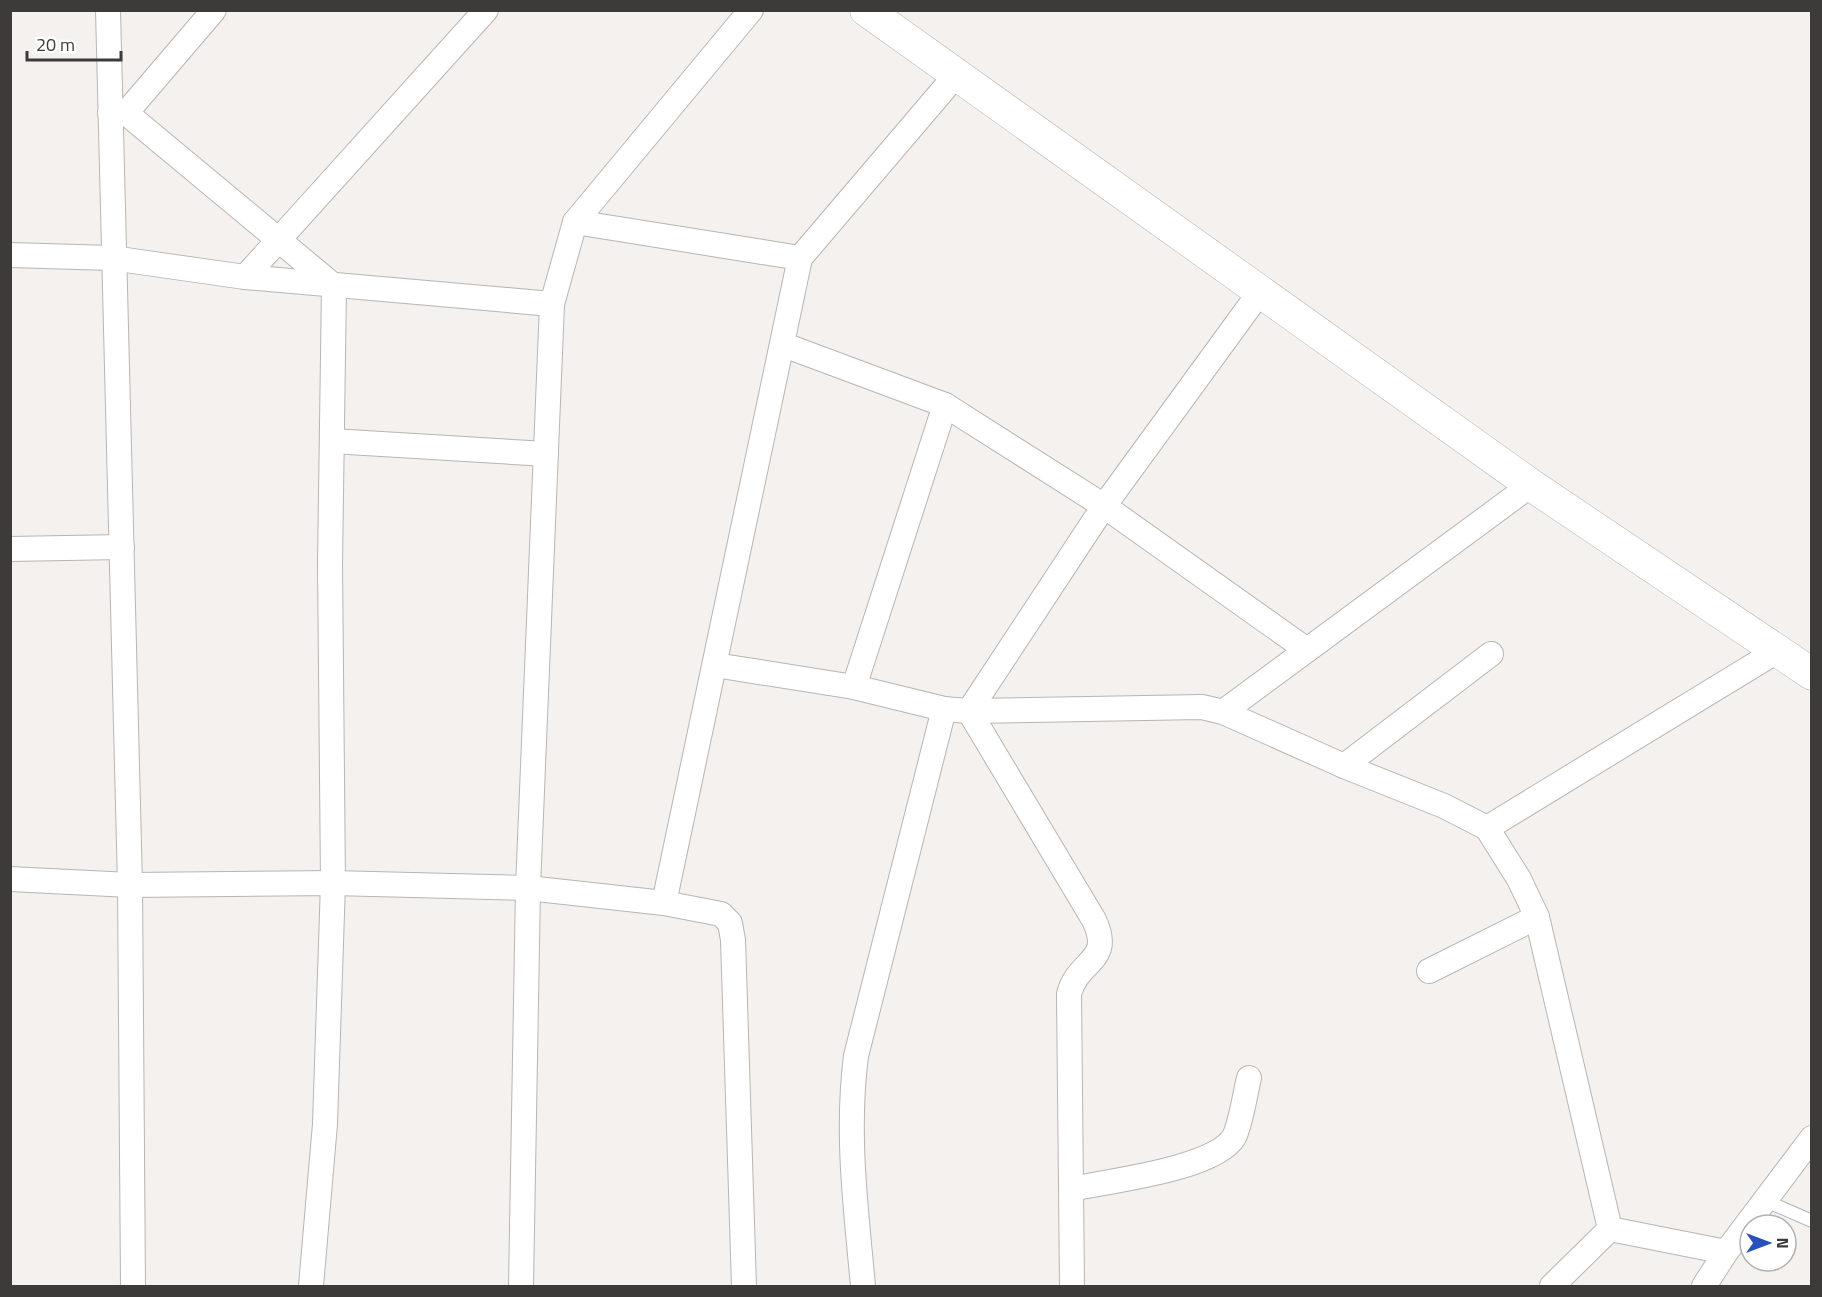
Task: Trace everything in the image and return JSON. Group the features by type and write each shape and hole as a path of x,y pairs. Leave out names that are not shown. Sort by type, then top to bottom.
{"street":[{"path":"108,10 118,113 112,258 130,885 133,1287"},
{"path":"118,113 214,10"},
{"path":"245,278 486,10"},
{"path":"521,1287 528,888 552,304 575,222 751,10"},
{"path":"866,10 1531,485 1812,674"},
{"path":"664,903 784,345 800,258 956,75"},
{"path":"118,113 280,239 334,286 333,883 325,1124 312,1287"},
{"path":"575,222 800,258"},
{"path":"10,255 112,258 245,278 552,304"},
{"path":"969,711 1104,506 1260,292"},
{"path":"784,345 945,405 1104,506 1307,650"},
{"path":"854,687 945,405"},
{"path":"332,441 546,454"},
{"path":"1223,712 1531,485"},
{"path":"10,549 122,547"},
{"path":"1487,828 1777,651"},
{"path":"1344,766 1491,654"},
{"path":"715,666 854,687 944,708 969,711 1202,707 1223,712 1344,766 1444,806 1487,828 1519,879 1536,917 1610,1229"},
{"path":"863,1287 851,1148 851,1094 856,1056 944,708"},
{"path":"969,711 1100,933 1102,944 1098,956 1072,981 1069,994 1072,1287"},
{"path":"10,879 130,885 333,883 528,888 664,903 721,914 730,923 744,1287"},
{"path":"1430,971 1536,917"},
{"path":"1072,1189 1201,1161 1220,1150 1234,1137 1249,1078"},
{"path":"1704,1287 1726,1252 1812,1138"},
{"path":"1610,1229 1726,1252"},
{"path":"1552,1287 1610,1229"}],"lane":[{"path":"1766,1201 1812,1221"}]}
